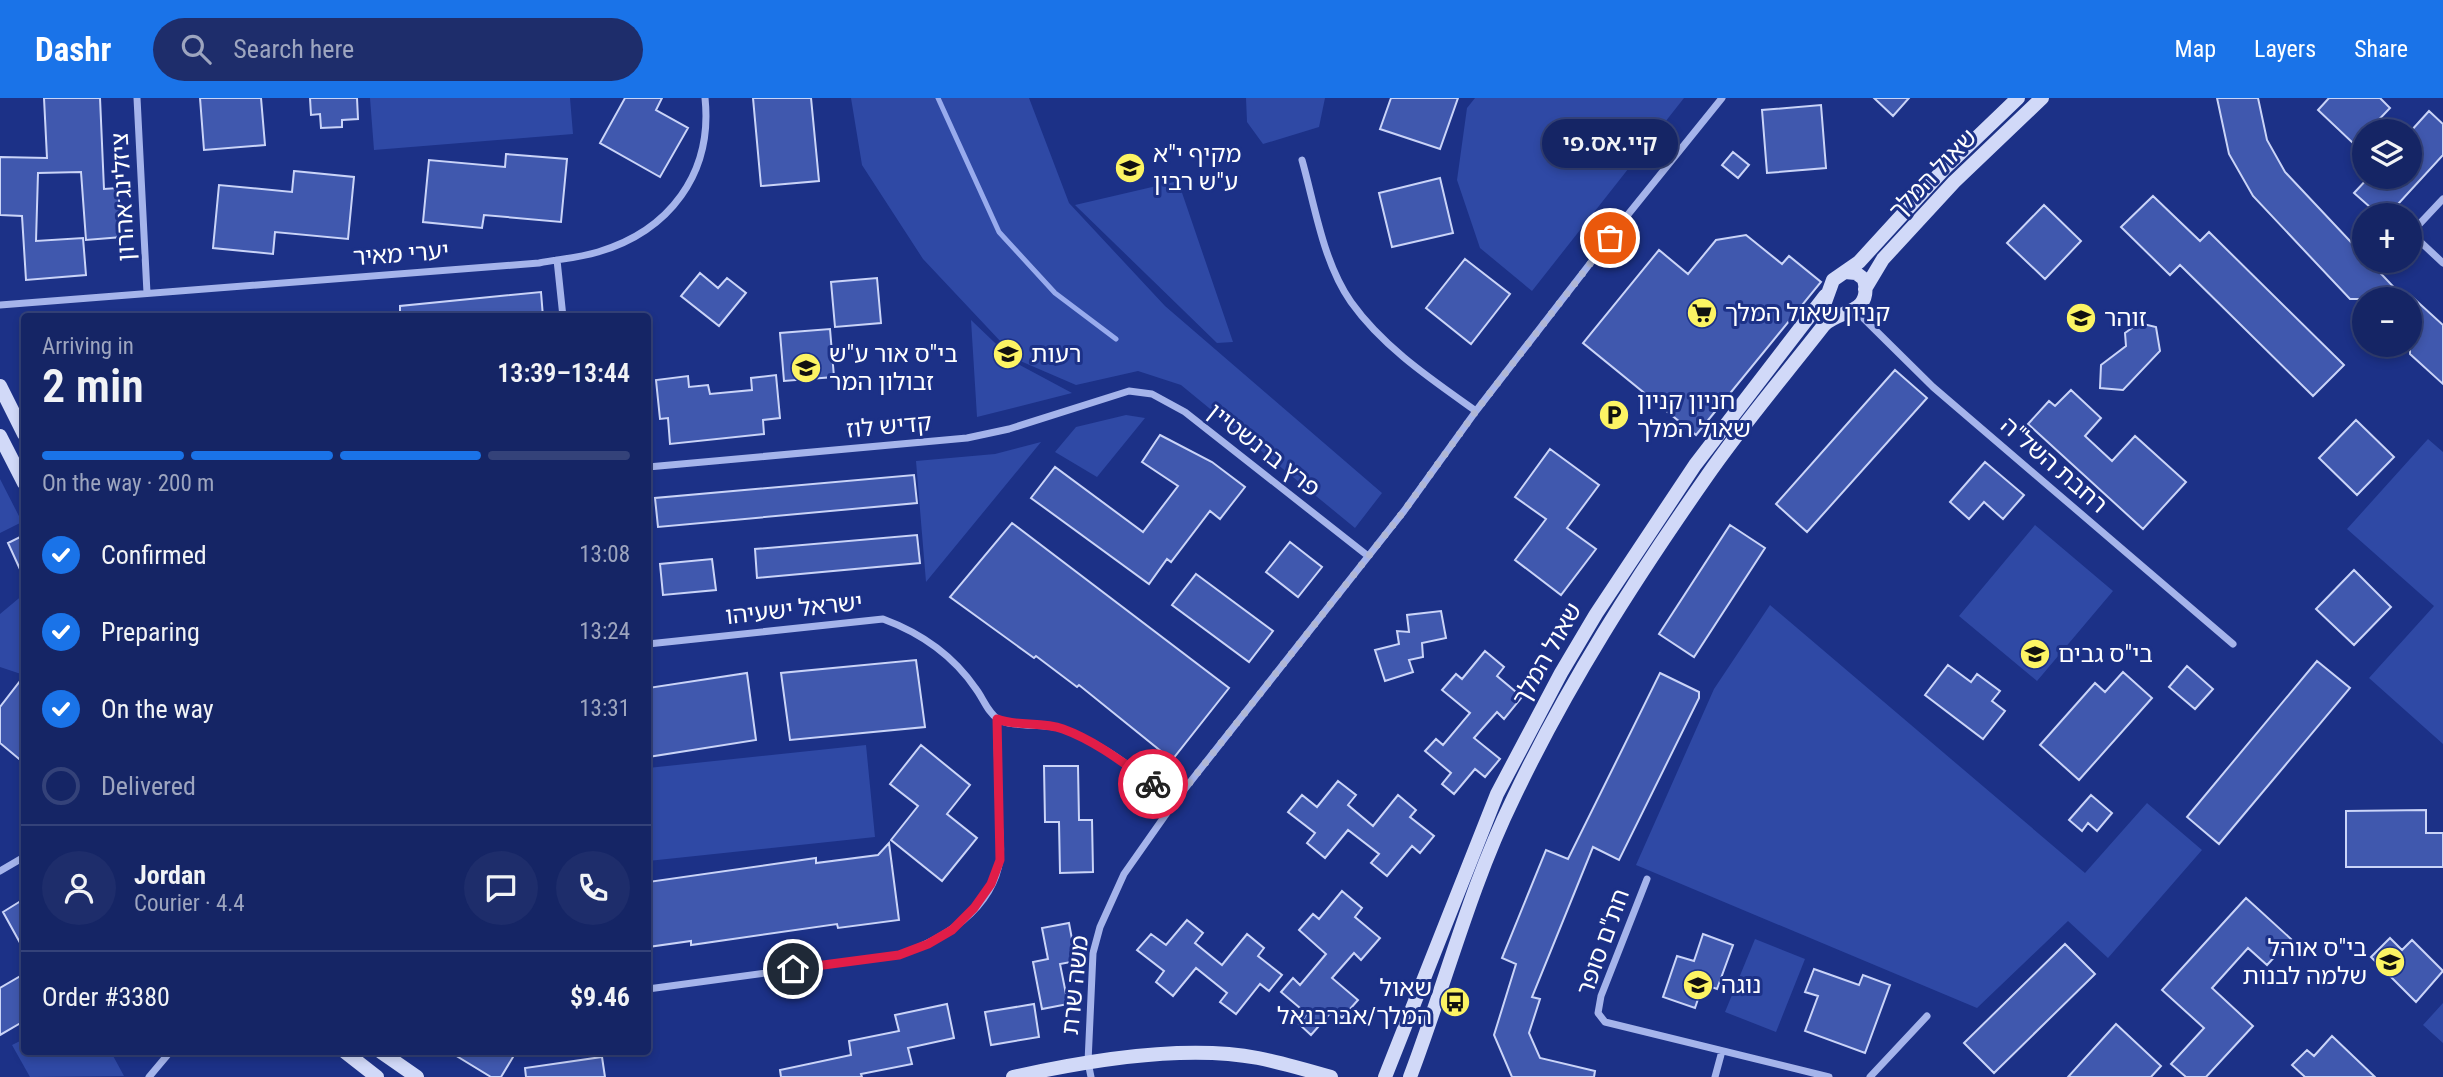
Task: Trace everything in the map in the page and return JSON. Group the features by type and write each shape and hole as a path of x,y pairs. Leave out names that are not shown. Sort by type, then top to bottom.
{"street":[{"name":"ציזלינג אהרון","path":"137,98 147,293"},
{"name":"יערי מאיר","path":"0,305 557,260 587,255 630,240 673,206 700,165 705,138 705,98"},
{"name":"משה שרת","path":"1091,1077 1088,1062 1093,953 1100,927 1124,874 1176,800 1722,98"},
{"name":"שאול המלך","path":"1844,272 1859,262 1945,168 2018,98"},
{"name":"שאול המלך","path":"1865,289 1883,259 1954,182 2042,98"},
{"path":"1302,160 1331,262 1350,300 1402,357 1476,411"},
{"path":"2443,199 2411,233 2443,263"},
{"path":"557,260 563,313"},
{"path":"1844,272 1861,275 1865,289 1855,310 1840,316 1828,310 1825,296 1831,282 1844,272"},
{"name":"שאול המלך","path":"1385,1077 1497,794 1561,673 1596,614 1695,465 1825,296"},
{"name":"רחבת השל\"ה","path":"1855,310 1933,387 2233,644"},
{"name":"שאול המלך","path":"1410,1077 1492,848 1512,801 1575,681 1610,622 1708,475 1824,325 1840,316"},
{"path":"0,386 21,428"},
{"name":"קדיש לוז","path":"651,467 967,438 1021,426 1129,391"},
{"name":"פרץ ברנשטיין","path":"1129,391 1152,394 1185,412 1368,556"},
{"path":"0,436 21,477"},
{"name":"ישראל ישעיהו","path":"651,644 883,619 916,632 934,644 975,687 997,719"},
{"path":"651,989 899,955 928,944 952,930 974,908 991,884 1000,860 997,719 1007,723 1037,723 1073,734 1107,752 1176,800"},
{"path":"0,871 21,860"},
{"name":"חת\"ם סופר","path":"1647,879 1601,996 1598,1013 1605,1022 1829,1077"},
{"path":"1870,1077 1927,1016"},
{"path":"1715,1077 1722,1051"},
{"path":"1013,1077 1088,1062 1198,1053 1257,1058 1331,1077"},
{"path":"149,1077 167,1055"},
{"path":"349,1055 377,1077"},
{"path":"385,1055 417,1077"}],"shaded area":[{"path":"370,98 570,98 573,134 374,150"},
{"path":"851,98 1029,98 1069,203 1165,306 1382,493 1355,528 1181,385 1138,371 1076,385 1018,360 923,259 862,165"},
{"path":"1246,98 1325,98 1319,127 1263,144 1247,122"},
{"path":"1475,98 1684,98 1532,291 1480,248 1457,180 1467,108"},
{"path":"1178,181 1233,342 1217,343 1075,205"},
{"path":"971,320 1016,363 1072,393 977,417"},
{"path":"1126,415 1145,418 1097,477 1055,452 1076,427"},
{"path":"2428,439 2443,452 2443,744 2369,678 2434,606 2347,529"},
{"path":"1041,442 926,582 916,461 995,454"},
{"path":"0,479 21,522 0,533"},
{"path":"2035,525 2113,591 2037,681 1959,616"},
{"path":"21,596 21,674 0,667 0,614"},
{"path":"1770,605 2085,873 2147,803 2202,850 2108,958 2068,921 1977,1008 1636,865 1714,689"},
{"path":"866,745 875,837 651,861 651,768"},
{"path":"1755,939 1805,959 1776,1032 1725,1012"},
{"path":"2443,1003 2443,1043 2423,1025"},
{"path":"21,1040 21,1055 113,1055 124,1076 30,1077 12,1045"}],"building":[{"path":"44,98 100,98 104,189 118,188 122,237 86,240 81,172 38,173 36,241 83,238 86,275 26,280 22,216 0,215 0,157 47,158"},
{"path":"200,98 261,98 265,145 204,150"},
{"path":"310,98 357,98 358,119 342,120 342,127 321,128 320,114 311,115"},
{"path":"625,98 662,98 656,110 688,128 660,177 600,143"},
{"path":"753,98 811,98 819,181 761,186"},
{"path":"1391,98 1458,98 1440,149 1380,129"},
{"path":"1874,98 1909,98 1893,116"},
{"path":"2217,98 2258,98 2267,140 2285,172 2352,243 2352,273 2380,273 2394,287 2352,287 2350,299 2253,196 2229,154"},
{"path":"2329,98 2380,98 2390,108 2379,119 2352,119 2352,142 2318,110"},
{"path":"1821,105 1826,168 1767,173 1762,110"},
{"path":"2429,111 2443,124 2443,155 2422,178 2422,119"},
{"path":"1733,152 1749,165 1738,178 1722,165"},
{"path":"506,154 567,159 561,222 484,215 482,228 423,222 429,160 505,167"},
{"path":"294,171 354,177 348,239 275,232 273,254 213,248 219,185 292,192"},
{"path":"1440,178 1453,233 1392,247 1379,193"},
{"path":"2358,189 2412,189 2399,203 2365,203 2354,193"},
{"path":"2153,196 2200,241 2209,232 2344,365 2313,396 2180,265 2170,275 2121,227"},
{"path":"2044,205 2081,241 2045,279 2007,243"},
{"name":"קניון שאול המלך","path":"1746,235 1782,264 1789,256 1821,282 1696,435 1583,343 1659,250 1688,274 1716,240"},
{"path":"1465,259 1510,294 1471,344 1426,308"},
{"path":"700,273 718,288 727,278 746,293 719,326 681,296"},
{"path":"877,278 881,323 835,327 831,282"},
{"path":"541,292 543,313 400,313 400,306"},
{"path":"2422,306 2443,325 2443,384 2413,357 2422,357"},
{"path":"2139,323 2156,327 2160,351 2123,390 2100,388 2101,365 2126,346 2125,333"},
{"path":"830,329 834,377 784,381 780,333"},
{"path":"1895,370 1927,398 1807,532 1776,504"},
{"path":"776,375 780,418 763,420 764,434 670,444 668,418 660,419 656,380 688,376 689,387 708,385 710,394 752,390 751,378"},
{"path":"2071,390 2101,418 2085,436 2112,461 2135,436 2186,482 2143,529 2028,424 2049,401 2055,406"},
{"path":"2356,420 2394,457 2357,495 2319,458"},
{"path":"1160,435 1212,462 1245,487 1220,519 1210,511 1171,562 1167,559 1149,584 1031,498 1055,467 1143,532 1178,486 1142,462"},
{"path":"1550,449 1599,485 1567,528 1596,549 1561,595 1515,560 1546,519 1515,497"},
{"path":"1985,462 2024,495 2003,519 1984,502 1969,519 1950,502"},
{"path":"914,475 917,503 658,527 655,498"},
{"path":"1012,523 1229,688 1172,760 1079,685 1077,687 1036,656 1034,658 950,597"},
{"path":"1730,525 1765,548 1694,657 1659,634"},
{"path":"917,535 920,563 757,578 755,549"},
{"path":"21,536 21,571 8,543"},
{"path":"1290,542 1322,567 1298,597 1266,572"},
{"path":"712,559 716,590 663,595 660,564"},
{"path":"2354,570 2391,607 2354,645 2316,609"},
{"path":"1196,574 1273,631 1249,662 1172,605"},
{"path":"1441,611 1446,638 1422,643 1423,657 1409,660 1413,672 1385,681 1375,650 1399,644 1397,631 1409,632 1407,615"},
{"path":"1485,651 1504,667 1497,676 1522,697 1504,719 1497,712 1474,738 1500,759 1485,777 1475,769 1454,794 1442,784 1451,773 1425,751 1436,739 1443,745 1470,713 1442,690 1456,674 1462,679"},
{"path":"916,660 925,727 790,740 781,673"},
{"path":"2317,661 2350,688 2219,844 2187,817"},
{"path":"1948,665 1971,682 1977,674 2000,691 1992,701 2005,711 1983,739 1925,695"},
{"path":"2187,666 2213,689 2195,709 2169,687"},
{"path":"2123,672 2152,698 2079,780 2040,745 2095,683 2105,692"},
{"path":"747,673 756,740 651,757 651,688"},
{"path":"1660,673 1699,692 1699,698 1619,860 1593,847 1532,997 1540,999 1529,1033 1540,1058 1595,1071 1594,1077 1512,1077 1494,1035 1516,964 1502,958 1546,850 1568,859"},
{"path":"21,680 21,760 0,743 0,707"},
{"path":"921,745 970,785 947,814 977,838 942,881 891,840 918,806 890,784"},
{"path":"1044,766 1078,766 1079,820 1092,820 1093,872 1060,873 1059,822 1045,822"},
{"path":"1338,781 1356,795 1348,805 1373,826 1398,795 1416,810 1410,817 1434,836 1420,853 1412,846 1387,876 1371,863 1379,854 1348,830 1325,858 1307,843 1315,833 1288,812 1302,795 1317,807"},
{"path":"2091,795 2112,813 2097,831 2088,823 2082,831 2069,820"},
{"path":"2426,810 2426,833 2443,833 2443,867 2346,867 2346,811"},
{"path":"889,843 899,920 838,928 837,924 691,945 691,941 651,947 651,882 816,858 816,863 878,855"},
{"path":"1342,891 1362,908 1355,917 1380,938 1361,960 1354,953 1332,978 1358,1000 1342,1018 1333,1010 1311,1035 1299,1024 1307,1014 1281,992 1293,978 1300,985 1326,954 1299,930 1313,914 1319,919"},
{"path":"2246,898 2291,939 2267,965 2248,948 2212,988 2253,1026 2206,1077 2186,1077 2171,1064 2204,1028 2162,990"},
{"path":"21,901 21,945 3,912"},
{"path":"1187,920 1203,933 1195,943 1222,965 1247,934 1264,948 1258,956 1282,975 1269,991 1260,984 1236,1014 1220,1002 1227,993 1196,968 1173,996 1156,982 1164,971 1137,950 1151,934 1166,945"},
{"path":"1069,923 1076,961 1060,964 1068,1004 1042,1009 1033,962 1048,959 1042,928"},
{"path":"1703,934 1733,945 1717,989 1703,984 1695,1008 1663,997 1677,956 1694,961"},
{"path":"2390,938 2402,950 2412,940 2443,971 2416,1002 2371,957"},
{"path":"2065,944 2095,974 1994,1073 1964,1043"},
{"path":"1814,969 1859,985 1863,975 1890,985 1865,1053 1805,1031 1818,996 1805,992"},
{"path":"21,976 21,1023 0,1035 0,988"},
{"path":"947,1004 954,1038 908,1048 912,1064 861,1074 862,1077 781,1077 780,1070 851,1055 849,1041 899,1031 895,1015"},
{"path":"1034,1004 1039,1037 991,1045 985,1012"},
{"path":"2116,1024 2161,1066 2151,1077 2068,1077"},
{"path":"2332,1036 2375,1077 2305,1077 2292,1065 2307,1050 2314,1056"},
{"path":"455,1055 514,1055 501,1077 491,1077"},
{"path":"602,1057 605,1077 526,1077 525,1068"}],"waterway":[{"path":"938,98 999,232 1055,293 1116,339"}],"way so far":[{"path":"1153,784 1176,800 1404,511 1476,411 1610,238"}],"place":[{"name":"מקיף י\"א ע\"ש רבין","path":"1130,168"},
{"name":"קיי.אס.פי","path":"1610,238"},
{"name":"קניון שאול המלך","path":"1702,313"},
{"name":"זוהר","path":"2081,318"},
{"name":"רעות","path":"1008,354"},
{"name":"בי\"ס אור ע\"ש זבולון המר","path":"806,368"},
{"name":"חניון קניון שאול המלך","path":"1614,415"},
{"name":"בי\"ס גבים","path":"2035,654"},
{"name":"בי\"ס אוהל שלמה לבנות","path":"2390,962"},
{"name":"נוגה","path":"1698,985"},
{"name":"שאול המלך/אברבנאל","path":"1455,1002"}],"route":[{"path":"793,969 899,955 928,944 952,930 974,908 991,884 1000,860 997,719 1007,723 1037,723 1062,729 1107,752 1153,784"}]}
